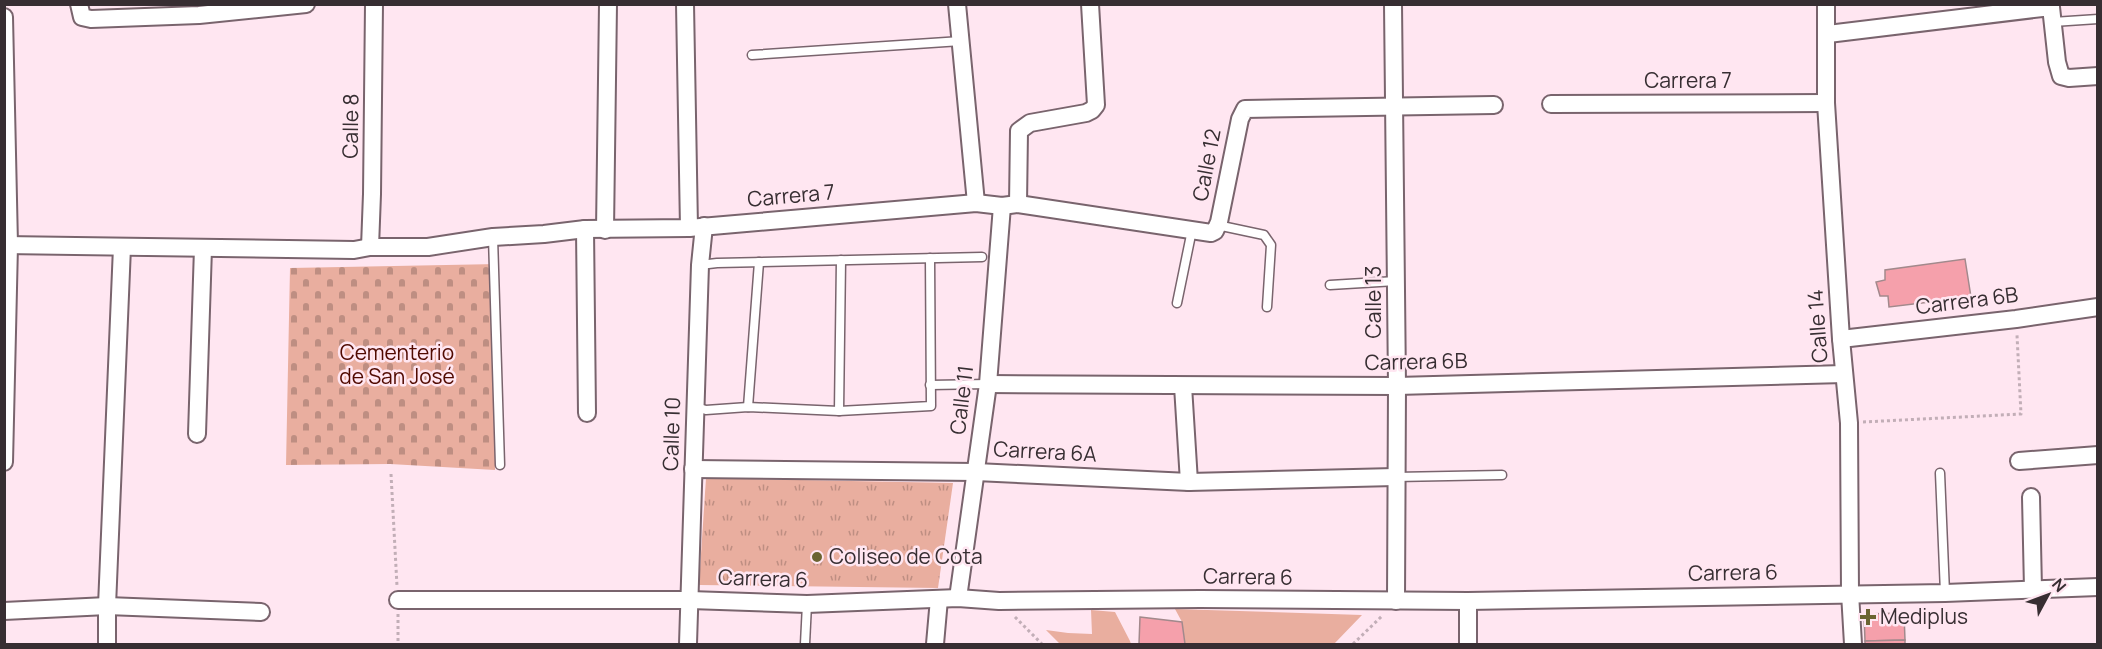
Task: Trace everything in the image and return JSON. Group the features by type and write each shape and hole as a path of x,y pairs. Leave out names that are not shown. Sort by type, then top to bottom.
{"street":[{"path":"79,4 84,19 306,4"},
{"name":"Calle 8","path":"370,247 374,4"},
{"path":"605,230 608,4"},
{"name":"Calle 10","path":"685,4 696,227 700,265 688,645"},
{"path":"957,4 976,203"},
{"name":"Calle 11","path":"958,598 988,384 1019,131 1030,123 1086,114 1096,105 1090,4"},
{"name":"Calle 13","path":"1393,4 1397,386 1396,602"},
{"name":"Calle 14","path":"1826,4 1826,103 1841,339 1849,423 1850,593 1853,645"},
{"path":"1827,34 2052,15 2057,62 2061,76 2069,78 2097,76"},
{"path":"4,17 7,245 4,462"},
{"name":"Carrera 7","path":"1551,104 1826,103"},
{"path":"1395,106 1494,105"},
{"name":"Calle 12","path":"1216,228 1240,119 1245,109 1395,106"},
{"name":"Carrera 7","path":"7,245 354,250 370,247 428,247 493,237 585,229 696,227 976,203 1010,205 1210,232 1216,228"},
{"path":"585,229 587,413"},
{"path":"107,645 122,247"},
{"path":"197,434 203,248"},
{"name":"Carrera 6B","path":"1841,339 2016,319 2097,307"},
{"name":"Carrera 6B","path":"988,384 1397,386 1844,374"},
{"path":"1183,386 1189,482"},
{"path":"2019,461 2097,455"},
{"name":"Carrera 6A","path":"693,469 976,471 1189,482 1395,477"},
{"path":"2031,497 2033,589"},
{"name":"Carrera 6","path":"398,600 690,600 807,604 958,598 999,601 1200,599 1396,602 1945,593 2097,587"},
{"path":"935,645 939,599"},
{"path":"1468,601 1468,645"},
{"path":"4,611 107,606 261,612"}],"lane":[{"path":"2052,15 2097,19"},
{"path":"752,55 961,42"},
{"path":"1216,228 1264,235 1271,245 1267,307"},
{"path":"1177,303 1192,230"},
{"path":"493,237 500,465"},
{"path":"700,265 982,257"},
{"path":"696,407 706,410 748,407 840,411 931,406 930,258"},
{"path":"840,411 841,260"},
{"path":"748,407 759,262"},
{"path":"1330,285 1396,281"},
{"path":"930,385 988,384"},
{"path":"1940,473 1945,593"},
{"path":"1395,477 1502,475"},
{"path":"805,645 807,604"}],"path":[{"path":"1849,423 2020,414 2016,319"},
{"path":"391,474 398,600 398,645"},
{"path":"999,601 1042,645"},
{"path":"1353,645 1396,602"}],"green space":[{"name":"Cementerio de San José","path":"498,264 495,470 390,464 286,465 290,268"},
{"path":"706,478 953,483 938,588 699,585"},
{"path":"1175,609 1362,615 1334,644 1185,644 1182,622"},
{"path":"1091,610 1115,612 1131,644 1060,644 1046,630 1092,634"}],"building":[{"path":"1965,259 1971,297 1889,307 1888,296 1880,296 1876,282 1885,280 1885,270"},
{"path":"1904,613 1905,640 1865,641 1864,614"},
{"path":"1140,617 1182,622 1185,644 1139,644"},
{"path":"1905,640 1905,644 1865,644 1865,641"}],"place":[{"name":"Coliseo de Cota","path":"817,557"},
{"name":"Mediplus","path":"1868,617"}]}
